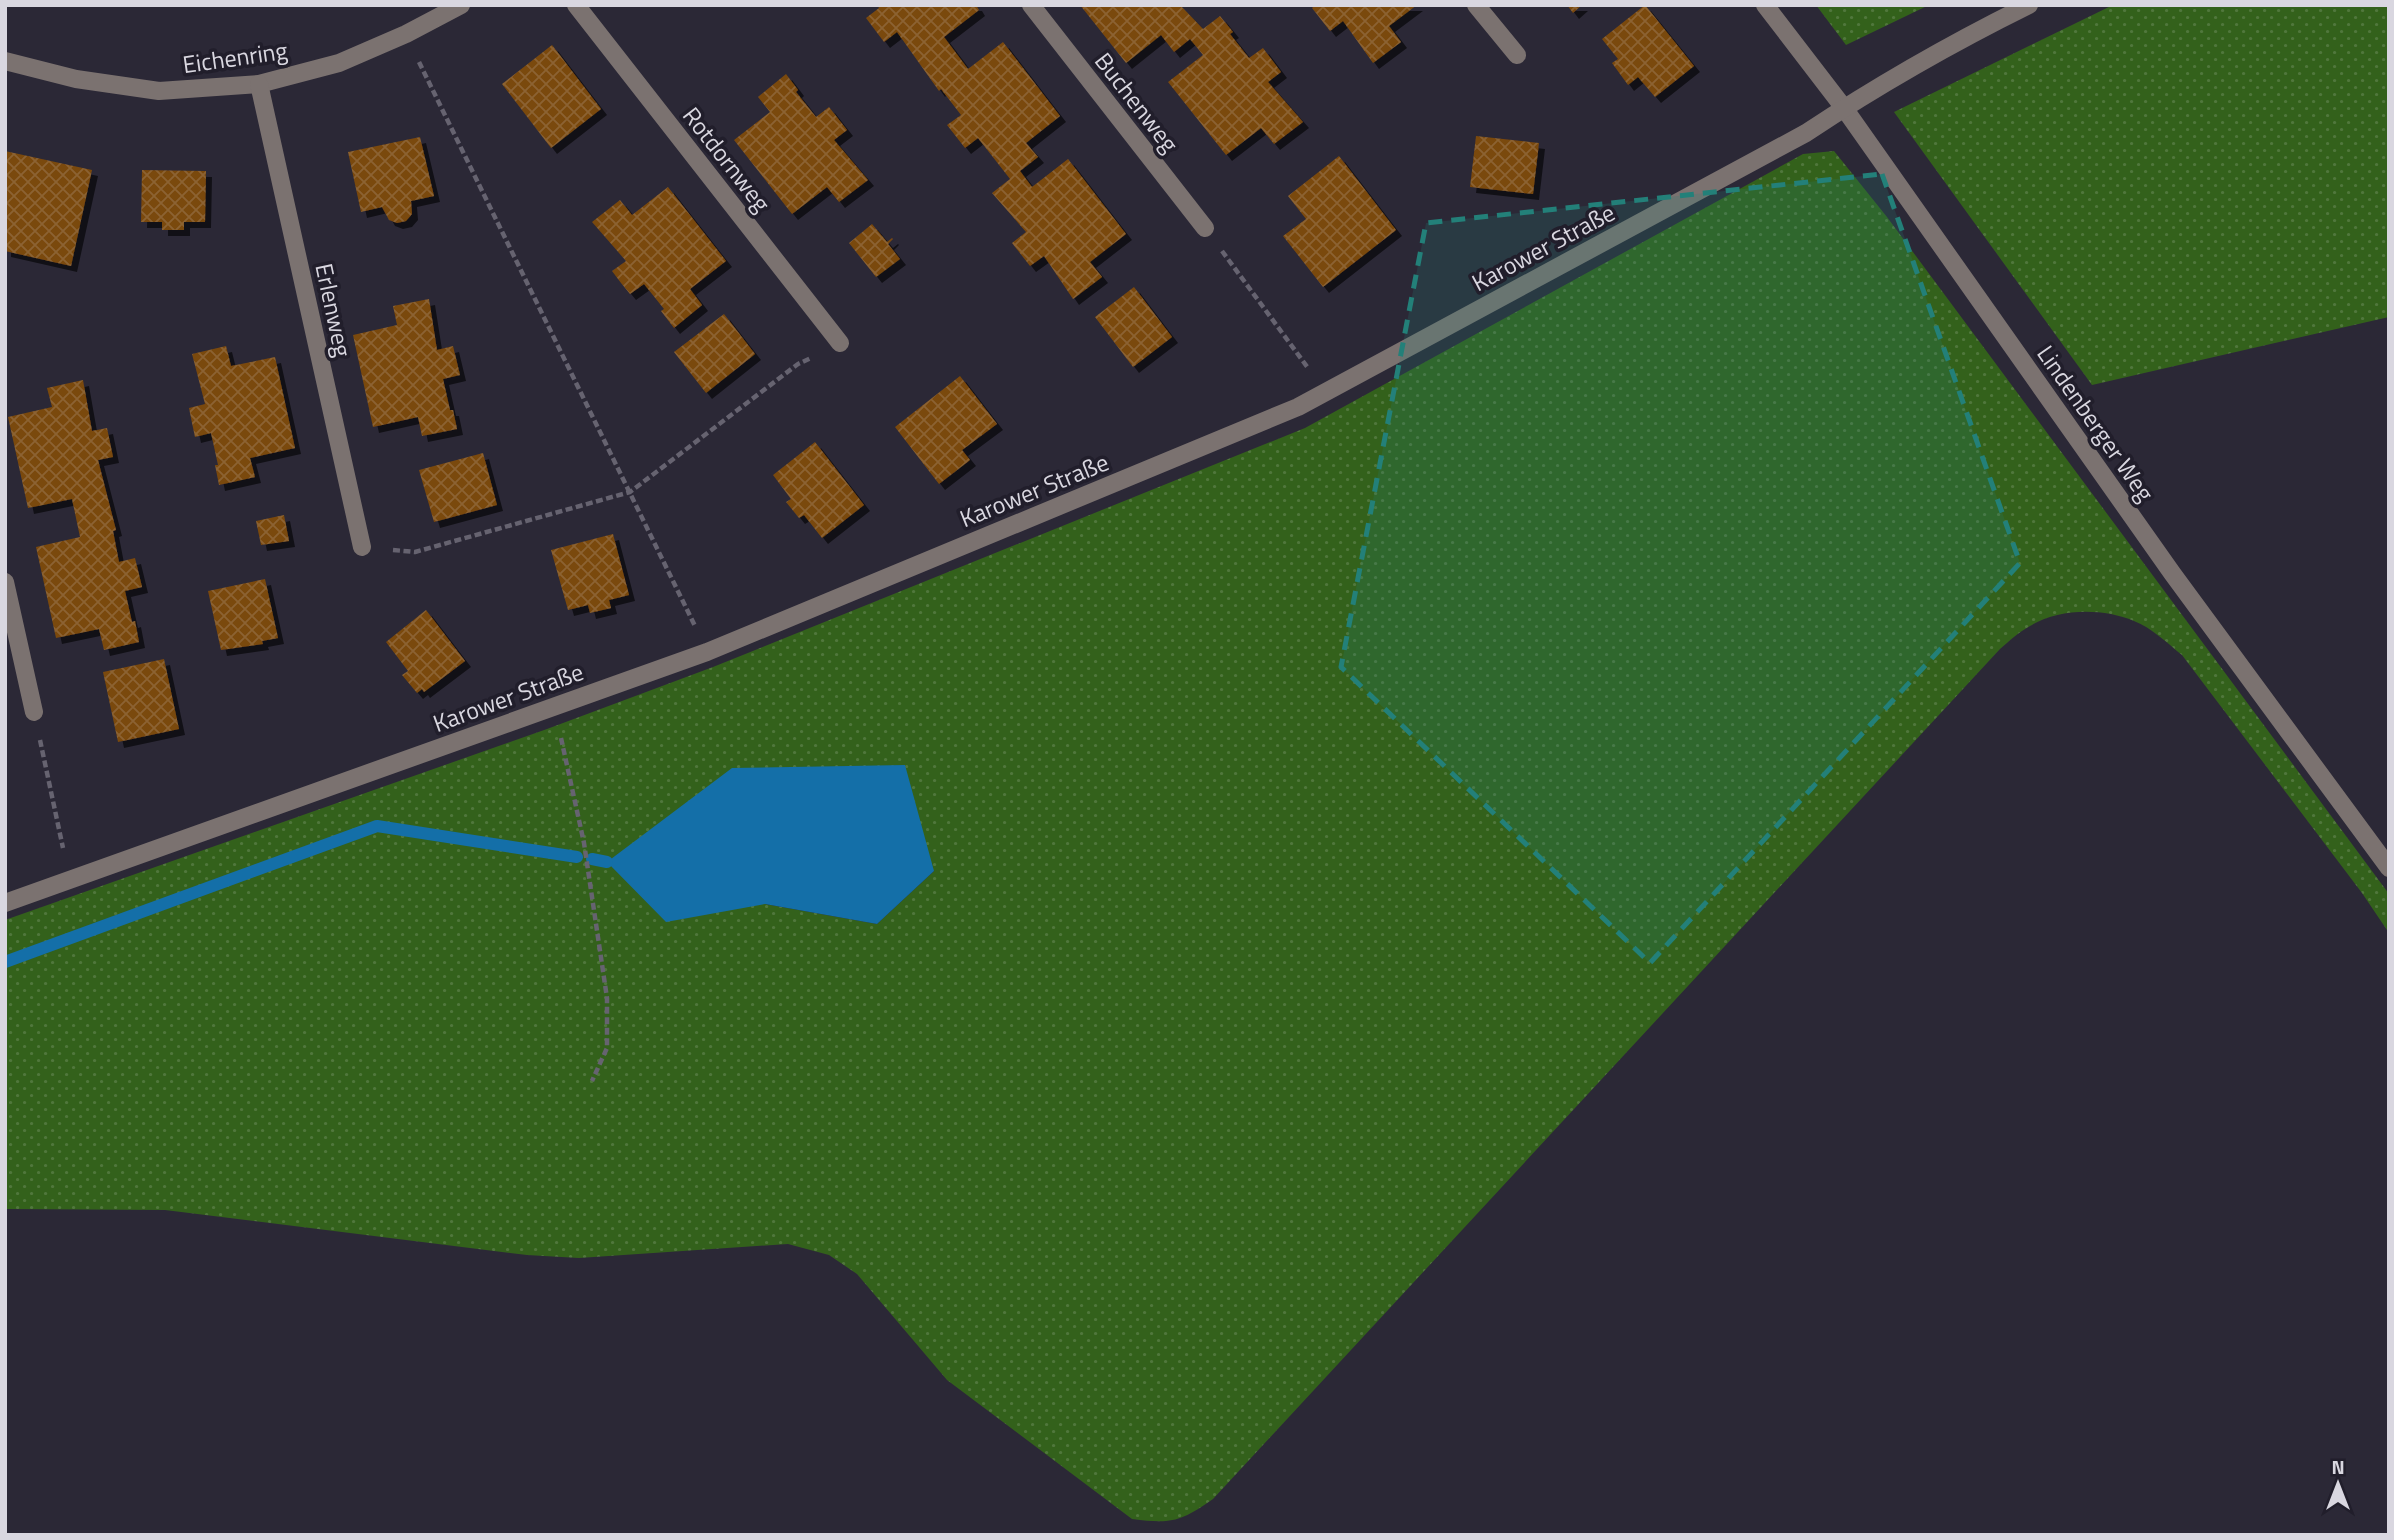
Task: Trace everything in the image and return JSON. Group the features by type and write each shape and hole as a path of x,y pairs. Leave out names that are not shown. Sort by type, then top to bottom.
{"street":[{"name":"Eichenring","path":"5,61 76,79 159,91 259,84 339,64 406,34 461,5"},
{"name":"Rotdornweg","path":"576,5 840,344"},
{"name":"Buchenweg","path":"1031,5 1205,228"},
{"path":"1476,5 1517,55"},
{"name":"Lindenberger Weg","path":"1765,5 1844,108 2172,573 2389,868"},
{"name":"Karower Straße","path":"5,903 707,652 1298,407 1806,133 1959,40 2029,5"},
{"name":"Erlenweg","path":"259,84 362,547"},
{"path":"5,582 34,712"}],"path":[{"path":"406,34 707,652"},
{"path":"1205,228 1325,392"},
{"path":"362,547 415,552 630,492 798,364 840,344"},
{"path":"555,706 584,843 607,998 607,1048 592,1081"},
{"path":"34,712 70,880"}],"highlighted area":[{"path":"1882,174 2020,563 1650,963 1341,667 1426,223"}],"green space":[{"path":"1816,5 1929,5 1846,45"},
{"path":"2113,5 2389,5 2389,317 2092,385 1894,112"},
{"path":"1834,151 1887,217 2389,894 2389,933 2362,893 2182,655 2147,628 2122,617 2081,612 2042,620 2022,631 2000,649 1213,1499 1192,1513 1167,1521 1132,1519 947,1380 857,1274 829,1255 788,1244 579,1258 527,1255 165,1210 5,1209 5,920 547,729 713,667 1305,428 1803,154","holes":["934,871 877,924 765,904"]}],"water":[{"path":"905,765 934,871 877,924 765,904 666,922 607,862 732,768"}],"building":[{"path":"877,5 976,5 979,10 944,37 968,69 1003,42 1060,116 1026,143 1038,157 1020,171 1032,187 1068,159 1126,234 1090,262 1102,277 1073,299 1044,256 1030,266 1012,243 1026,232 992,193 1010,179 978,138 965,148 947,125 961,115 941,89 939,91 897,32 884,42 866,18 879,8"},
{"path":"1080,5 1180,5 1203,29 1220,16 1249,58 1263,48 1281,72 1268,82 1303,122 1274,144 1261,128 1226,155 1168,82 1203,55 1190,39 1174,52 1161,35 1126,63"},
{"path":"1315,5 1417,5 1389,26 1401,42 1373,63 1343,21 1330,31 1312,8"},
{"path":"1567,5 1582,5 1573,13"},
{"path":"1645,5 1694,66 1655,97 1638,77 1628,85 1612,63 1618,59 1602,39"},
{"path":"552,45 601,109 551,148 502,84"},
{"path":"786,74 816,117 829,107 847,130 834,140 868,180 839,202 827,187 792,214 734,140 770,112 758,97"},
{"path":"1476,136 1539,143 1533,194 1470,187"},
{"path":"420,137 434,196 411,201 412,214 406,221 397,223 389,220 382,207 361,212 348,152"},
{"path":"5,151 92,170 71,266 5,251"},
{"path":"1339,156 1396,230 1323,287 1283,236 1306,219 1288,196"},
{"path":"142,170 206,171 205,222 184,222 184,230 162,230 162,222 141,222"},
{"path":"668,187 726,261 690,289 702,305 674,328 661,311 664,309 644,284 630,294 621,283 612,271 626,261 592,222 620,200 632,215"},
{"path":"872,224 887,242 893,239 888,244 900,259 876,277 849,243"},
{"path":"1134,287 1172,337 1133,367 1095,317"},
{"path":"429,299 437,350 453,346 460,375 443,379 457,429 422,436 418,417 373,427 353,335 397,325 393,306"},
{"path":"724,314 755,354 706,393 674,352"},
{"path":"226,346 231,366 275,357 295,448 250,458 255,477 219,485 211,433 195,437 189,408 205,404 192,354"},
{"path":"960,376 997,424 962,450 970,460 939,484 895,427"},
{"path":"83,380 92,431 107,428 113,457 98,460 116,530 113,531 119,562 135,558 142,587 125,591 139,642 104,650 99,629 56,638 36,547 80,537 72,499 28,508 8,417 52,407 47,388"},
{"path":"815,442 864,505 822,538 804,515 799,518 786,502 791,499 773,475"},
{"path":"483,453 497,505 434,522 419,470"},
{"path":"284,515 289,541 261,545 256,521"},
{"path":"613,534 629,595 609,600 611,608 590,613 588,605 568,610 551,550"},
{"path":"265,579 278,638 262,641 263,644 221,650 208,591"},
{"path":"426,610 465,661 424,692 422,689 417,693 402,675 408,671 386,642"},
{"path":"164,659 179,729 118,742 103,672"}],"waterway":[{"path":"5,962 377,826 577,857"},
{"path":"592,859 607,862"}]}
